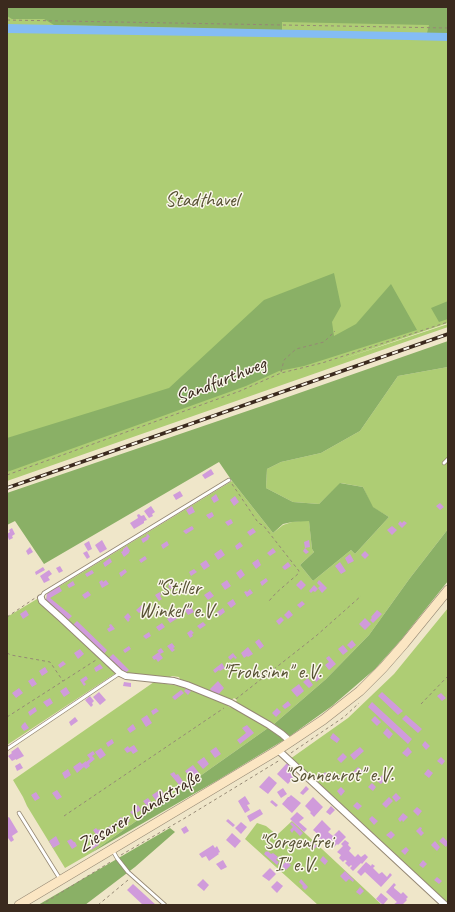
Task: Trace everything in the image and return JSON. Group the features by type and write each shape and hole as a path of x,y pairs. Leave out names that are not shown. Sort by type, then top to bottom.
{"main road":[{"name":"Ziesarer Landstraße","path":"19,905 278,750 323,720 360,690 383,668 448,590"}],"street":[{"path":"39,597 120,673 126,676 174,681 187,685 231,703 269,725 291,742"},
{"path":"278,750 445,905"}],"lane":[{"path":"444,464 448,459"},
{"path":"39,597 229,480"},
{"path":"7,749 120,673"},
{"path":"19,813 61,880"},
{"path":"112,850 116,858 133,876 165,905"}],"path":[{"path":"7,20 448,28"},
{"name":"Sandfurthweg","path":"7,475 240,391 281,372 322,363 448,322"},
{"path":"281,372 284,360 296,349 324,342 335,331"},
{"path":"229,480 257,521 263,526 299,571 299,573 269,601"},
{"path":"235,699 316,636 361,596"},
{"path":"7,617 39,597"},
{"path":"7,653 50,662 64,681"},
{"path":"7,717 99,658"},
{"path":"421,704 448,676"},
{"path":"64,816 228,706"},
{"path":"98,905 133,876"}],"green space":[{"name":"Stadthavel","path":"7,7 448,7 448,323 339,360 448,324 448,327 7,481"},
{"path":"8,7 448,7 448,33 427,33 429,25 282,22 282,30 54,25 44,19 12,19 7,16"},
{"path":"334,273 341,306 332,322 334,336 356,324 391,284 417,330 304,366 279,371 246,386 7,472 7,438 169,388 264,300"},
{"path":"448,301 448,319 439,322 431,308"},
{"path":"448,341 448,367 398,376 360,431 321,453 281,462 267,469 266,488 293,502 319,504 340,483 363,487 373,507 389,517 355,554 351,550 313,581 300,565 314,552 312,549 309,521 283,524 273,533 219,462 44,564 15,521 7,525 7,493"},
{"path":"448,367 448,529 369,635 326,679 274,724 235,703 237,700 234,698 230,701 180,679 179,677 125,673 46,601 47,594 232,481 273,533 283,525 292,522 309,520 312,549 314,552 300,565 313,581 351,550 355,554 389,517 372,507 363,487 341,483 319,504 293,502 266,488 267,469 281,462 321,453 360,431 398,376"},
{"path":"448,529 448,581 400,641 375,669 332,706 290,736 274,724 326,679 369,635"},
{"path":"37,599 116,673 7,745 7,617"},
{"name":"\"Sonnenrot\" e.V.","path":"448,608 448,905 290,759 348,718 394,674"},
{"path":"154,682 186,687 226,703 229,707 236,708 268,728 91,853 65,868 13,780"},
{"path":"268,728 284,740 91,853"},
{"name":"\"Sorgenfrei I\" e.V.","path":"292,821 382,905 318,905 245,839 257,823 266,826 277,835"},
{"path":"170,828 175,832 135,867 85,905 38,905"}],"water":[{"path":"7,24 448,33 448,41 7,33"}],"building":[{"path":"211,469 214,474 205,479 202,475"},
{"path":"180,491 183,496 176,500 173,495"},
{"path":"216,494 219,500 214,503 211,498"},
{"path":"235,496 239,502 234,506 230,500"},
{"path":"440,503 444,507 440,510 436,506"},
{"path":"151,506 155,512 152,514 153,516 149,518 144,511"},
{"path":"192,506 195,512 189,515 186,510"},
{"path":"212,512 214,516 209,519 206,515"},
{"path":"139,514 141,516 144,515 147,520 134,529 130,523 138,518 137,515"},
{"path":"231,519 233,523 228,526 225,522"},
{"path":"400,521 402,523 404,521 407,523 402,528 398,524"},
{"path":"192,526 194,529 186,534 183,531"},
{"path":"392,526 397,530 392,535 387,530"},
{"path":"12,528 15,534 12,536 13,538 9,540 7,534"},
{"path":"253,528 256,532 250,536 247,532"},
{"path":"148,534 150,537 148,538 149,539 143,543 141,539"},
{"path":"102,540 107,549 100,553 95,545"},
{"path":"309,540 310,547 305,548 304,542"},
{"path":"89,541 92,549 88,551 84,544"},
{"path":"167,541 169,545 163,549 161,545"},
{"path":"240,542 243,546 237,550 235,546"},
{"path":"127,546 130,551 124,557 121,552"},
{"path":"30,547 33,552 28,555 26,551"},
{"path":"273,548 276,552 270,556 267,553"},
{"path":"305,548 309,552 306,554 303,551"},
{"path":"221,549 225,555 218,560 214,554"},
{"path":"87,551 90,557 87,559 83,553"},
{"path":"365,551 369,555 365,559 361,555"},
{"path":"350,554 354,561 348,564 345,558"},
{"path":"145,556 147,559 141,563 139,560"},
{"path":"110,558 112,562 105,567 103,563"},
{"path":"258,559 261,565 256,569 252,563"},
{"path":"206,560 210,566 204,570 200,564"},
{"path":"288,562 291,566 285,570 282,567"},
{"path":"340,562 346,571 341,574 335,566"},
{"path":"60,566 63,571 59,573 56,568"},
{"path":"43,567 45,570 36,575 35,572"},
{"path":"125,569 127,572 121,577 119,573"},
{"path":"194,569 197,572 191,576 189,572"},
{"path":"241,569 245,575 240,579 236,573"},
{"path":"49,570 52,574 48,577 50,580 44,583 40,576"},
{"path":"92,570 94,573 87,577 85,574"},
{"path":"266,578 268,581 262,586 260,582"},
{"path":"102,580 103,582 106,580 109,584 102,588 99,582"},
{"path":"227,580 231,586 225,590 221,584"},
{"path":"301,580 306,585 301,590 296,585"},
{"path":"319,580 327,588 322,593 318,588 320,586 317,583"},
{"path":"73,581 75,585 69,588 67,585"},
{"path":"174,582 178,587 174,591 168,586"},
{"path":"314,585 318,589 311,593 309,591"},
{"path":"59,586 62,591 50,598 72,616 68,620 46,601 47,594"},
{"path":"250,589 253,593 247,597 244,592 247,592"},
{"path":"88,591 91,595 85,599 82,595"},
{"path":"210,591 214,596 208,600 204,595"},
{"path":"160,592 162,599 159,601 155,595"},
{"path":"233,599 236,604 231,608 227,603"},
{"path":"302,601 305,604 300,608 297,605"},
{"path":"143,604 146,608 139,613 136,610"},
{"path":"190,605 194,612 188,615 184,609"},
{"path":"223,608 225,612 220,616 217,612"},
{"path":"26,610 29,615 23,619 20,614"},
{"path":"289,610 293,615 288,619 284,615"},
{"path":"377,610 382,614 373,623 370,620"},
{"path":"128,613 131,617 128,622 124,617"},
{"path":"175,614 178,618 170,623 167,619"},
{"path":"281,617 284,620 279,625 276,621"},
{"path":"365,618 371,624 365,630 359,624"},
{"path":"77,621 107,650 104,654 73,625"},
{"path":"203,622 206,625 200,629 197,626"},
{"path":"162,623 165,627 159,631 156,627"},
{"path":"111,624 115,629 109,632 107,629"},
{"path":"191,630 194,633 190,638 187,633"},
{"path":"149,632 151,636 146,639 143,636"},
{"path":"259,639 264,646 260,649 255,642"},
{"path":"352,640 356,645 351,649 347,645"},
{"path":"172,643 175,650 172,652 167,646"},
{"path":"343,645 348,651 343,655 338,649"},
{"path":"129,646 131,649 125,653 123,650"},
{"path":"248,647 253,654 244,658 241,653"},
{"path":"161,648 164,652 160,654 163,658 158,662 152,657 159,652 157,651"},
{"path":"80,649 84,654 78,659 74,653"},
{"path":"233,653 237,658 235,659 234,657 230,660 228,657"},
{"path":"113,654 129,670 125,673 109,658"},
{"path":"329,656 336,664 329,670 325,665 329,662 326,658"},
{"path":"63,661 66,664 60,668 58,665"},
{"path":"222,663 225,668 215,673 213,670"},
{"path":"100,664 103,668 96,672 94,668"},
{"path":"45,667 48,672 42,676 39,671"},
{"path":"317,673 321,678 316,682 313,677"},
{"path":"86,676 88,679 84,682 86,684 84,686 80,680"},
{"path":"33,678 37,684 32,687 28,681"},
{"path":"308,678 313,685 309,688 303,682"},
{"path":"218,681 224,688 218,695 213,693 210,689"},
{"path":"124,682 131,683 131,687 123,686"},
{"path":"299,684 304,691 297,697 291,690"},
{"path":"66,687 70,693 64,697 60,691"},
{"path":"19,688 23,693 16,698 12,693"},
{"path":"187,688 191,691 188,695 184,691"},
{"path":"181,690 184,693 175,700 172,697"},
{"path":"99,692 106,700 100,705 93,697"},
{"path":"382,692 403,711 398,715 378,696"},
{"path":"441,693 446,698 442,701 437,696"},
{"path":"90,696 94,701 91,707 85,700"},
{"path":"50,698 53,703 47,707 43,702"},
{"path":"288,701 291,705 285,709 282,706"},
{"path":"372,702 412,739 408,744 368,707"},
{"path":"35,707 37,711 30,716 28,712"},
{"path":"156,708 159,711 153,715 151,711"},
{"path":"277,708 281,712 276,717 272,713"},
{"path":"147,715 152,723 146,727 141,719"},
{"path":"406,715 422,729 418,733 402,719"},
{"path":"375,716 381,722 377,726 371,720"},
{"path":"75,717 78,721 71,726 69,722"},
{"path":"25,722 29,728 24,731 21,727"},
{"path":"133,724 136,729 130,733 127,729"},
{"path":"247,725 254,733 240,744 237,740 246,733 242,728"},
{"path":"387,728 393,734 389,739 383,733"},
{"path":"333,733 340,739 337,743 330,738"},
{"path":"112,739 114,743 108,747 106,743"},
{"path":"425,741 430,746 426,750 422,745"},
{"path":"134,745 138,751 133,754 131,751 127,753 124,749 128,746 129,748"},
{"path":"18,747 24,756 12,761 8,756"},
{"path":"216,747 221,754 215,758 210,751"},
{"path":"360,747 364,751 354,760 350,755"},
{"path":"408,747 412,752 407,757 402,753"},
{"path":"101,748 106,755 100,759 95,752"},
{"path":"93,751 95,754 92,756 95,759 89,764 90,766 86,769 84,767 77,773 73,767 80,762 82,764 90,759 87,755"},
{"path":"343,753 347,757 341,763 337,759"},
{"path":"204,757 209,764 203,769 197,762"},
{"path":"441,757 445,761 442,765 437,761"},
{"path":"20,763 23,768 17,771 15,766"},
{"path":"287,763 291,767 290,769 296,774 288,784 277,774"},
{"path":"193,765 199,773 191,779 185,771"},
{"path":"358,767 363,771 357,776 353,772"},
{"path":"68,769 71,775 65,779 62,773"},
{"path":"428,769 433,773 429,778 424,774"},
{"path":"174,772 176,775 178,774 184,783 180,786 170,774"},
{"path":"325,772 329,776 326,780 322,776"},
{"path":"382,775 386,779 381,784 377,781"},
{"path":"269,776 277,783 268,794 259,787"},
{"path":"372,783 376,787 373,791 368,787"},
{"path":"306,786 309,789 303,795 300,793"},
{"path":"341,787 345,791 341,796 337,791"},
{"path":"283,788 287,794 281,798 277,792"},
{"path":"161,789 165,796 157,802 152,795"},
{"path":"57,790 62,797 57,800 52,793"},
{"path":"36,792 40,798 35,801 31,795"},
{"path":"396,793 401,798 396,802 392,797"},
{"path":"291,795 301,803 292,813 282,804"},
{"path":"245,796 250,804 247,805 250,810 245,813 238,801"},
{"path":"313,797 323,807 314,817 305,806"},
{"path":"389,797 393,801 386,808 382,804"},
{"path":"148,798 152,803 147,806 143,801"},
{"path":"272,800 278,805 276,807 270,802"},
{"path":"357,802 362,806 358,810 353,806"},
{"path":"138,805 141,810 133,815 130,812"},
{"path":"331,806 335,810 330,815 326,812"},
{"path":"417,807 422,811 418,816 413,811"},
{"path":"260,809 263,814 250,822 247,816"},
{"path":"297,812 304,818 299,822 307,829 304,832 290,819"},
{"path":"403,813 408,817 403,822 402,820 400,822 398,819"},
{"path":"372,816 378,821 374,825 369,819"},
{"path":"9,817 18,832 12,836 14,840 11,842 8,838 7,839 7,818"},
{"path":"121,817 124,820 127,818 130,821 122,827 117,821"},
{"path":"228,819 235,825 233,827 226,821"},
{"path":"322,820 331,829 328,832 333,836 339,830 346,837 333,848 324,840 322,843 318,839 320,836 313,830"},
{"path":"241,822 247,827 241,834 235,828"},
{"path":"292,822 303,833 300,836 294,830 292,833 290,830 293,827 290,824"},
{"path":"110,826 114,831 110,834 106,829"},
{"path":"186,826 189,831 184,834 181,829"},
{"path":"420,827 424,833 421,836 416,831"},
{"path":"96,828 102,832 97,836 93,830"},
{"path":"391,831 395,835 391,839 386,835"},
{"path":"232,833 241,841 235,848 226,840"},
{"path":"56,836 60,844 53,848 49,841"},
{"path":"443,837 448,842 446,847 439,841"},
{"path":"93,838 99,845 91,850 89,846 92,844 90,840"},
{"path":"71,839 77,846 72,849 67,841"},
{"path":"345,840 349,843 348,845 351,848 349,851 355,857 358,854 361,857 365,854 368,857 353,871 350,868 352,866 351,865 349,867 345,863 347,861 345,860 343,862 339,858 341,855 337,852 343,846 341,844"},
{"path":"312,841 317,846 312,851 307,846"},
{"path":"435,841 440,847 437,851 431,845"},
{"path":"213,845 215,848 217,846 220,852 218,853 219,854 209,861 206,856 202,858 199,854"},
{"path":"406,847 409,850 405,855 401,851"},
{"path":"266,851 271,854 273,853 278,857 276,860 279,862 277,865 264,854"},
{"path":"323,856 328,861 325,865 320,860"},
{"path":"223,860 227,867 221,870 216,864"},
{"path":"423,860 427,864 423,868 419,865"},
{"path":"286,861 291,865 286,870 282,866"},
{"path":"366,862 371,866 372,864 375,866 373,868 379,874 382,872 387,877 390,873 392,875 381,887 365,872 361,876 357,872"},
{"path":"270,868 276,874 269,881 262,876"},
{"path":"345,871 354,880 353,882 349,879 346,882 340,876"},
{"path":"437,877 442,881 439,884 434,880"},
{"path":"203,879 209,885 204,891 197,885"},
{"path":"301,879 308,887 305,890 299,882"},
{"path":"277,881 283,886 277,893 271,887"},
{"path":"394,883 396,885 394,888 401,894 403,892 408,897 402,905 393,905 397,902 386,892"},
{"path":"133,884 156,905 143,905 127,890"},
{"path":"360,887 364,891 360,895 356,892"},
{"path":"381,893 388,899 383,905 376,899"}],"railway":[{"path":"7,488 448,334"}],"park label":[{"name":"\"Stiller Winkel\" e.V.","path":"178,600"},
{"name":"\"Frohsinn\" e.V.","path":"272,673"}]}
